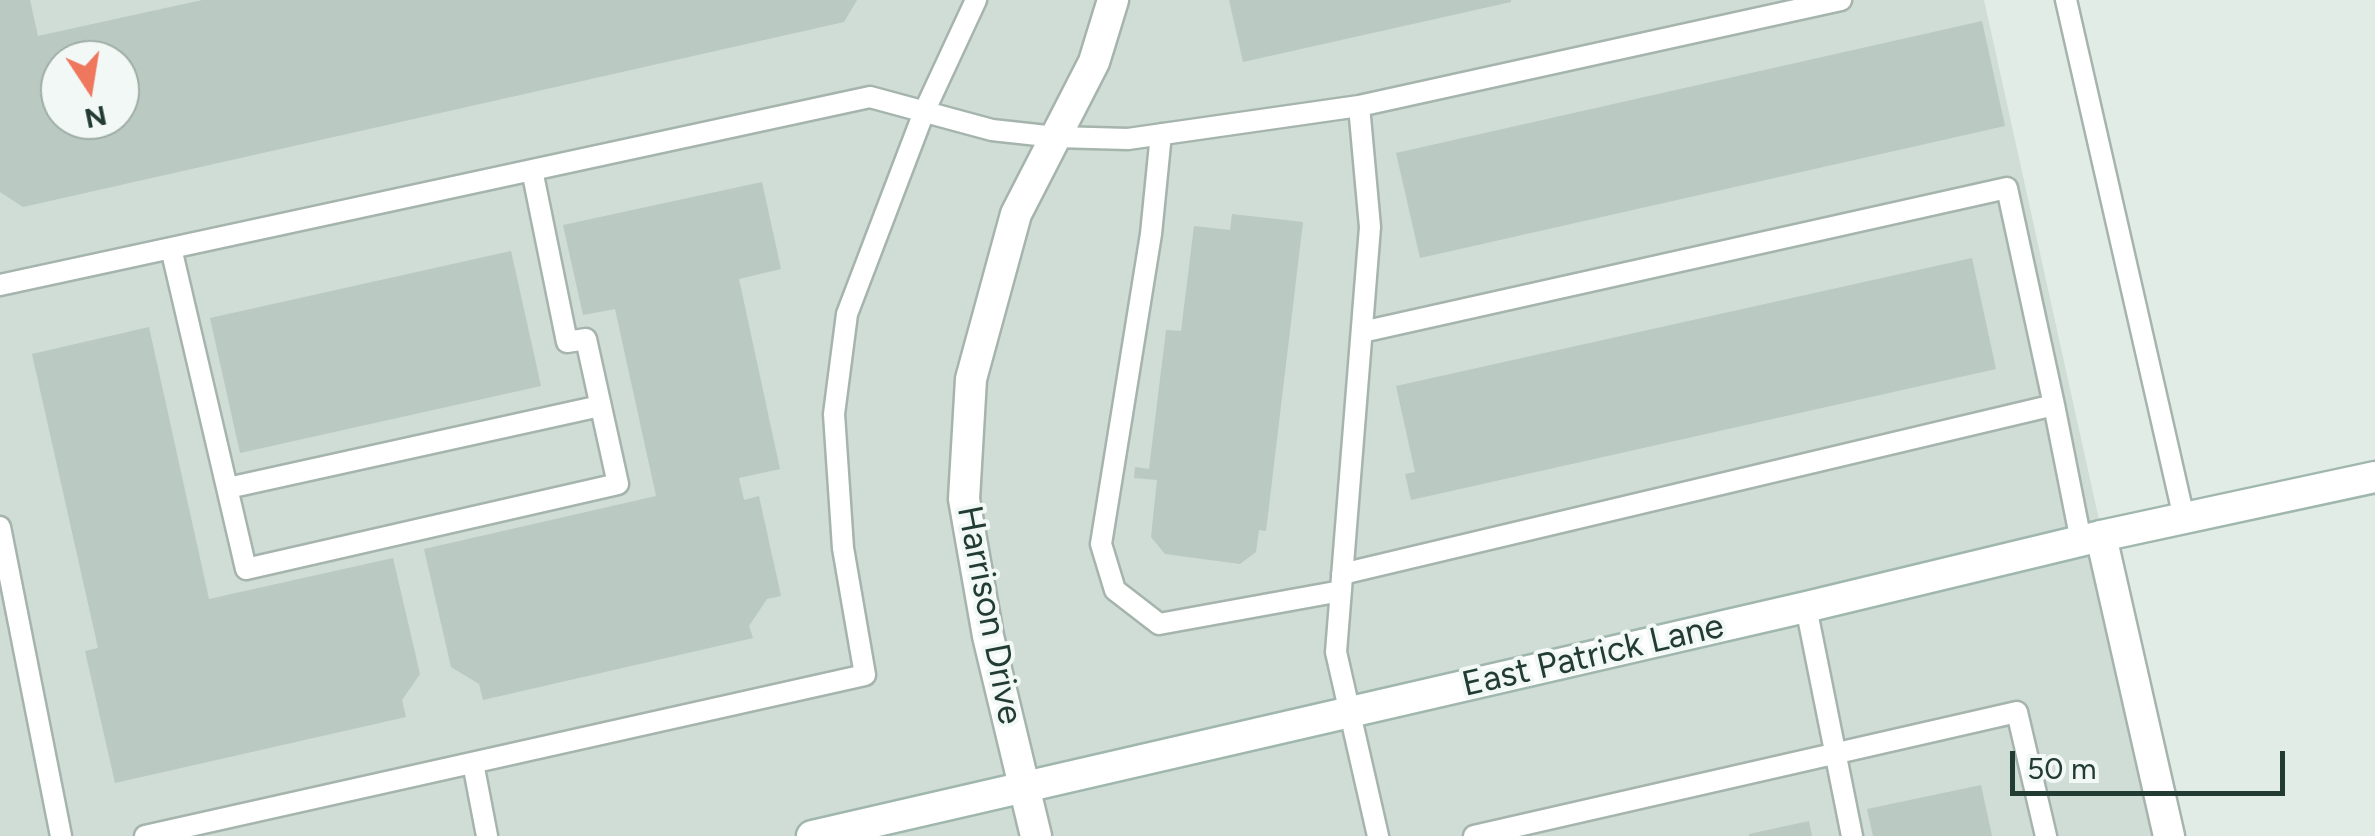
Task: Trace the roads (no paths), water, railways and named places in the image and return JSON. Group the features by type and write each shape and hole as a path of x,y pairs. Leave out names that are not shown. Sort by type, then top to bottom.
{"main road":[{"name":"Harrison Drive","path":"1036,836 988,636 964,499 971,379 1016,214 1094,62 1114,0"},
{"name":"East Patrick Lane","path":"812,836 2091,538 2375,478"},
{"path":"2091,538 2169,836"}],"lane":[{"path":"145,836 865,676 844,548 834,414 847,314 924,112 976,0"},
{"path":"0,285 870,98 992,130 1128,139 1360,106 1842,0"},
{"path":"2066,0 2184,518"},
{"path":"1360,106 1370,227 1336,652 1378,836"},
{"path":"1161,134 1151,234 1102,544 1115,590 1159,624 2054,405"},
{"path":"171,248 246,569 618,484 586,339 567,342 532,170"},
{"path":"1362,332 2007,188 2054,405 2091,538"},
{"path":"228,488 600,406"},
{"path":"0,527 61,836"},
{"path":"1806,607 1852,836"},
{"path":"1474,836 2018,712 2046,836"},
{"path":"473,763 487,836"}]}
